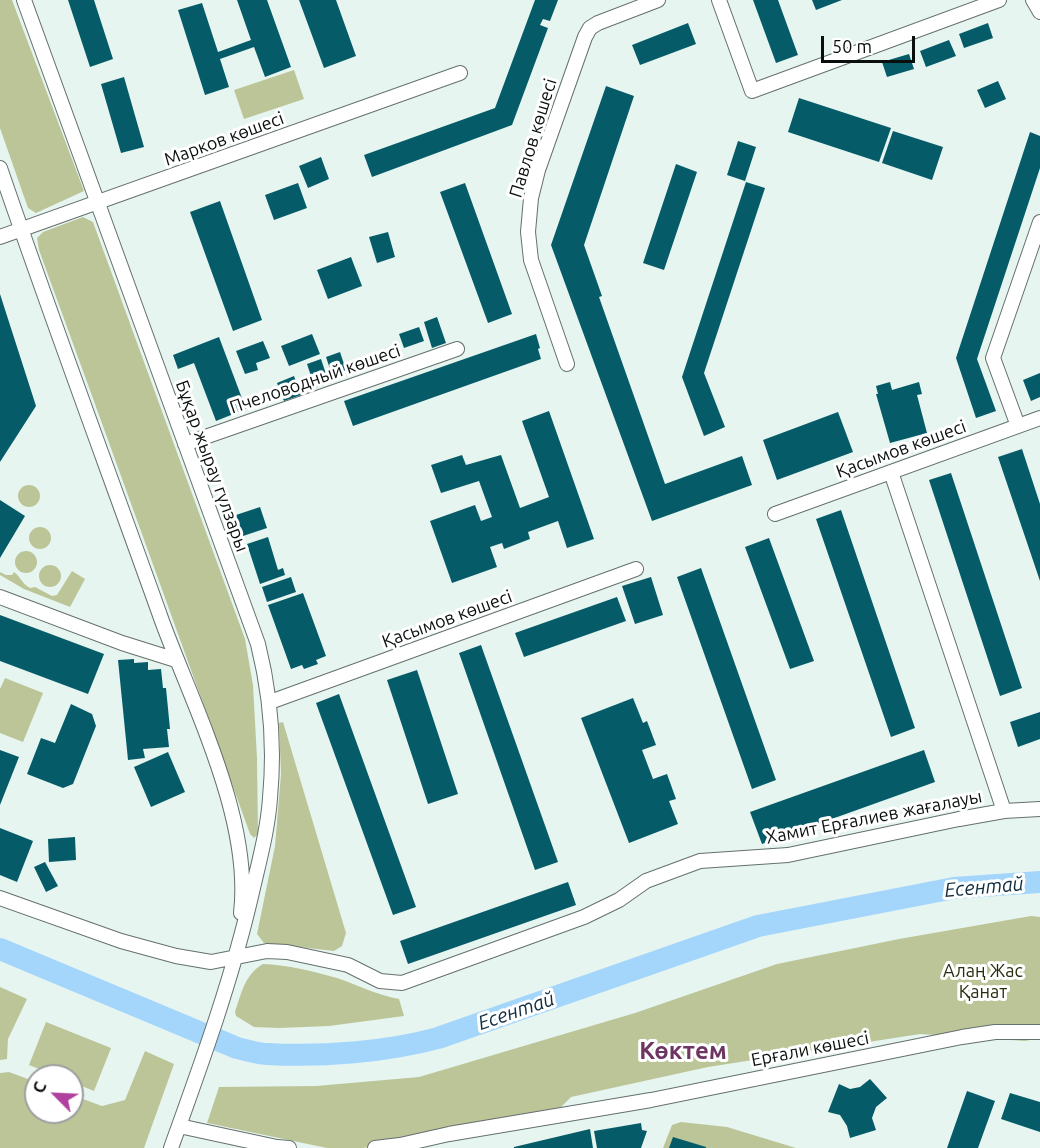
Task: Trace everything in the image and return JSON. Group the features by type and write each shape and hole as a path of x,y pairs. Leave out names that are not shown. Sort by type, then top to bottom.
{"street":[{"name":"Бұқар жырау гүлзары","path":"24,0 258,644 268,684 270,798 260,857 236,957 171,1148"},
{"name":"Павлов көшесі","path":"567,364 531,260 528,232 531,198 538,170 590,28 658,0"},
{"path":"719,0 752,91 999,0"},
{"path":"1032,0 1040,12"},
{"name":"Марков көшесі","path":"0,237 460,73"},
{"name":"Бұқар жырау гүлзары","path":"0,168 176,660 219,767 240,854 242,904 236,957"},
{"path":"1018,426 993,358 1040,222"},
{"name":"Пчеловодный көшесі","path":"185,444 457,349"},
{"name":"Қасымов көшесі","path":"775,514 1040,418"},
{"path":"891,472 1004,811"},
{"name":"Қасымов көшесі","path":"270,702 636,569"},
{"path":"0,597 122,643 176,660"},
{"name":"Хамит Ерғалиев жағалауы","path":"0,898 121,941 176,956 211,962 267,951 287,952 348,965 380,981 402,984 584,917 619,900 646,881 700,861 788,855 910,828 1004,811 1040,809"},
{"path":"240,854 260,857"},
{"name":"Ерғали көшесі","path":"375,1148 651,1100 962,1037 995,1032 1040,1032"},
{"path":"179,1125 289,1148"}],"green space":[{"path":"0,0 12,0 84,191 36,213 28,208 0,128"},
{"path":"294,70 304,99 244,119 234,90"},
{"path":"83,217 93,222 245,639 253,685 257,758 258,834 254,838 250,834 39,250 37,238 43,232"},
{"path":"29,485 37,488 40,496 37,504 29,507 21,504 18,496 21,488"},
{"path":"40,527 48,530 51,538 48,546 40,549 32,546 29,538 32,530"},
{"path":"26,551 34,554 37,562 34,570 26,573 18,570 15,562 18,554"},
{"path":"50,565 58,568 61,576 58,584 50,587 42,584 39,576 42,568"},
{"path":"72,571 85,579 70,607 24,589 0,575 0,572 12,575 14,572 30,588 35,587 52,596 57,595"},
{"path":"5,678 43,693 23,742 0,733 0,689"},
{"path":"283,722 346,933 342,946 334,951 264,943 257,934 275,846 281,774 279,723"},
{"name":"Алаң Жас Қанат","path":"1031,916 1040,917 1040,1038 1025,1041 920,1034 708,1067 571,1097 558,1110 405,1142 363,1148 327,1148 207,1123 219,1087 316,1086 419,1077 635,1013 777,964 899,939"},
{"path":"263,964 318,973 399,999 404,1016 329,1026 254,1027 236,1016 235,1012 248,979"},
{"path":"0,987 27,999 8,1039 7,1059 0,1060"},
{"path":"46,1022 111,1048 94,1091 84,1087 84,1064 29,1064"},
{"path":"145,1051 174,1064 144,1148 0,1148 0,1073 9,1072 24,1078 24,1124 84,1124 84,1099 102,1106 125,1100"},
{"path":"681,1122 727,1127 796,1148 663,1148 672,1125"}],"building":[{"path":"68,0 94,0 113,59 90,67"},
{"path":"237,0 267,0 291,67 265,77 254,47 220,59 229,87 205,95 178,10 202,3 218,52 251,40"},
{"path":"299,0 336,0 356,56 324,68"},
{"path":"535,0 558,0 550,21 543,19 540,25 548,28 512,125 372,177 364,155 495,108"},
{"path":"753,0 778,0 798,55 776,63"},
{"path":"812,0 842,0 816,10"},
{"path":"688,23 696,44 640,65 632,45"},
{"path":"988,23 993,38 964,48 959,34"},
{"path":"949,40 956,56 926,67 920,51"},
{"path":"909,54 914,69 887,77 882,62"},
{"path":"124,77 144,147 121,153 101,84"},
{"path":"998,81 1006,99 985,108 977,90"},
{"path":"606,86 634,96 584,245 602,296 599,297 665,484 742,456 752,485 652,521 551,245"},
{"path":"799,98 891,128 879,162 788,132"},
{"path":"893,131 943,147 932,180 882,163"},
{"path":"1030,132 1040,136 1040,168 977,359 996,411 976,418 956,358"},
{"path":"738,141 756,147 745,181 727,175"},
{"path":"321,157 329,179 308,188 299,166"},
{"path":"676,164 697,172 664,270 643,263"},
{"path":"746,182 765,188 704,373 725,427 704,436 682,377"},
{"path":"298,183 307,208 274,220 265,195"},
{"path":"465,183 512,314 488,323 440,192"},
{"path":"220,201 262,320 233,331 190,212"},
{"path":"388,232 395,257 377,263 369,237"},
{"path":"351,257 362,286 328,299 317,270"},
{"path":"0,294 36,406 0,462"},
{"path":"437,317 446,343 432,348 424,322"},
{"path":"419,327 424,341 404,348 399,334"},
{"path":"312,334 320,354 289,366 281,346"},
{"path":"536,334 541,359 353,426 344,401"},
{"path":"219,337 246,409 216,421 194,363 178,369 173,355"},
{"path":"263,341 270,358 256,363 258,370 245,374 236,351"},
{"path":"340,352 346,370 332,375 326,357"},
{"path":"321,359 329,383 315,388 307,364"},
{"path":"1040,373 1040,397 1031,401 1023,380"},
{"path":"294,376 301,395 284,401 277,383"},
{"path":"890,382 892,390 919,382 922,394 917,395 927,433 890,443 876,394 878,394 876,386"},
{"path":"549,411 594,539 567,548 558,521 528,532 530,539 504,549 502,543 490,547 497,567 452,583 430,521 475,505 481,521 492,517 479,481 441,493 431,465 462,455 466,465 501,455 520,508 549,497 522,421"},
{"path":"838,412 853,452 777,480 763,440"},
{"path":"1022,449 1040,504 1040,581 998,457"},
{"path":"951,473 1022,688 1000,696 929,480"},
{"path":"0,500 25,516 0,558"},
{"path":"260,507 267,528 243,536 236,515"},
{"path":"841,510 915,728 891,737 816,519"},
{"path":"268,537 278,570 283,568 285,575 260,584 247,544"},
{"path":"769,538 814,661 790,669 745,547"},
{"path":"701,568 776,780 752,789 677,577"},
{"path":"291,577 296,592 267,602 262,587"},
{"path":"651,577 663,615 635,624 622,586"},
{"path":"303,593 326,656 316,660 318,664 304,669 302,665 291,669 268,605"},
{"path":"617,597 626,621 524,657 515,633"},
{"path":"0,615 104,654 88,694 0,661"},
{"path":"481,645 558,862 535,870 459,653"},
{"path":"134,659 134,663 148,662 148,670 161,669 163,688 166,688 170,729 167,729 169,747 143,749 145,758 128,760 118,660"},
{"path":"417,670 458,794 428,804 387,680"},
{"path":"339,694 416,907 393,915 316,703"},
{"path":"633,698 643,723 647,721 656,745 642,750 653,779 667,774 676,799 669,801 678,824 629,843 581,718"},
{"path":"71,704 92,714 96,726 73,784 63,788 27,774 41,738 55,743"},
{"path":"1040,712 1040,739 1018,747 1010,722"},
{"path":"0,750 19,757 0,805"},
{"path":"924,750 935,782 762,844 750,812"},
{"path":"168,752 185,792 151,807 134,767"},
{"path":"0,828 33,841 17,882 0,875"},
{"path":"75,837 76,860 49,862 48,839"},
{"path":"45,862 58,886 46,892 34,867"},
{"path":"568,882 576,905 408,964 400,941"},
{"path":"870,1079 887,1098 876,1107 872,1118 876,1130 850,1138 847,1126 840,1115 828,1112 839,1084 850,1089 860,1087"},
{"path":"967,1091 995,1101 978,1148 947,1148"},
{"path":"1010,1093 1040,1102 1040,1132 1001,1119"},
{"path":"641,1123 642,1130 647,1131 641,1148 597,1148 594,1131"},
{"path":"590,1129 593,1148 514,1148 514,1147"},
{"path":"673,1137 706,1147 706,1148 669,1148"}],"waterway":[{"name":"Есентай","path":"0,949 237,1048 264,1054 332,1054 397,1047 438,1038 758,926 954,888 1040,882"}],"district":[{"name":"Көктем","path":"683,1051"}]}
